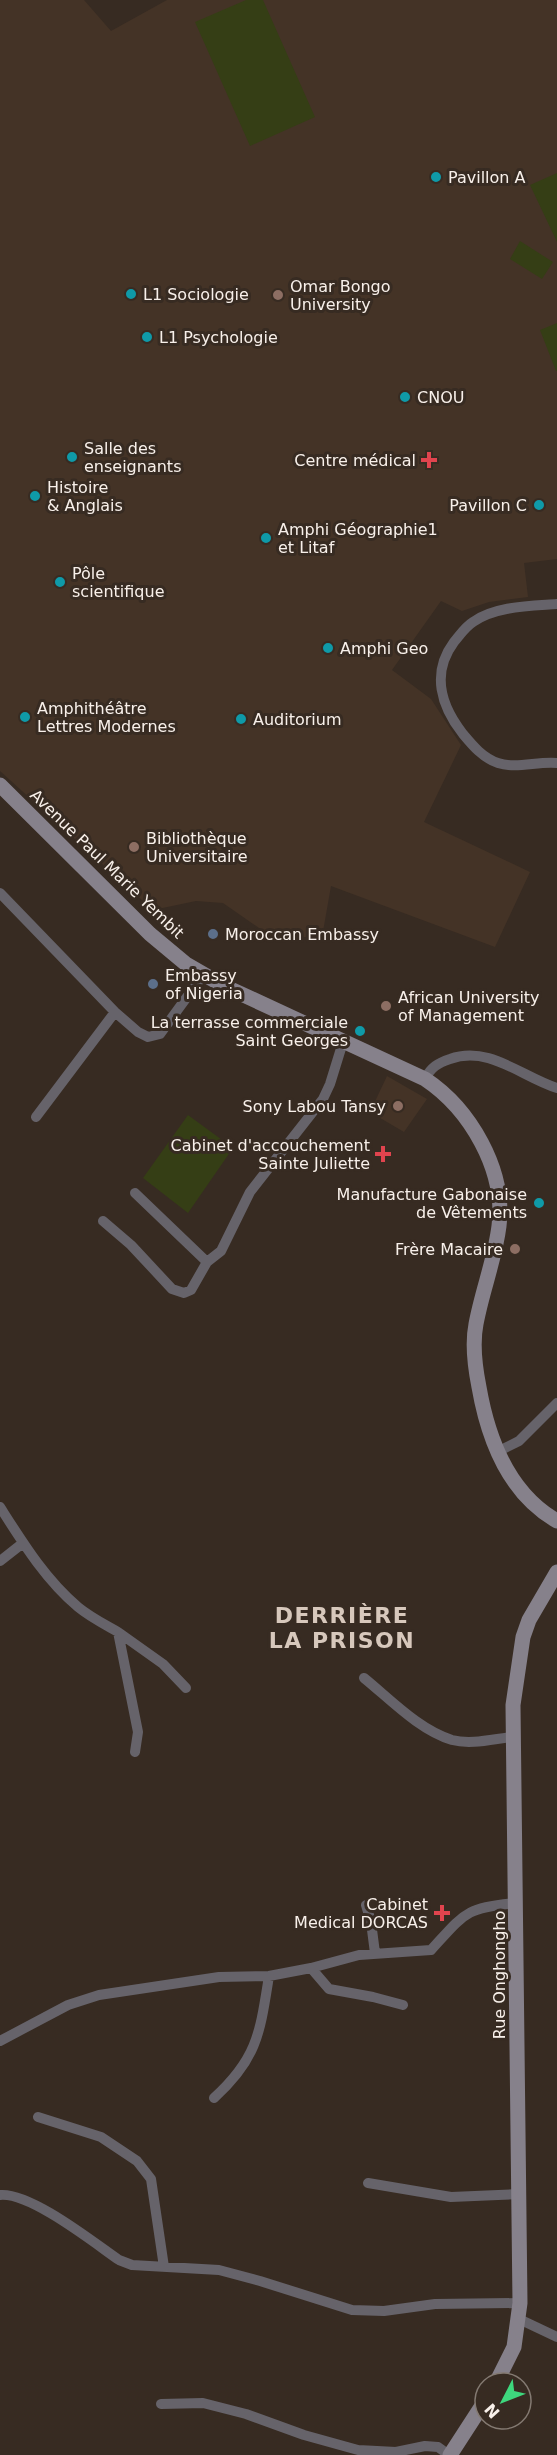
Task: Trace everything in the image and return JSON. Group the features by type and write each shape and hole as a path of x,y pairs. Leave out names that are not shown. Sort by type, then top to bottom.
{"main road":[{"name":"Avenue Paul Marie Yembit","path":"0,785 150,934 203,975 425,1079 453,1101 466,1118 489,1160 498,1190 499,1228 481,1298 475,1338 480,1392 487,1424 497,1452 517,1485 557,1521"},
{"name":"Rue Onghongho","path":"502,2371 514,2347 520,2303 513,1705 523,1637 529,1620 557,1572"},
{"path":"450,2455 473,2419"}],"street":[{"path":"557,604 511,609 486,615 472,622 446,655 440,679 443,699 450,715 479,752 502,764 557,763"},
{"path":"0,893 115,1012 138,1032 148,1037 160,1034 203,975"},
{"path":"36,1117 115,1012"},
{"path":"103,1221 131,1245 165,1282 178,1292 191,1290 207,1262 221,1251 240,1209 255,1185 323,1099 343,1042"},
{"path":"425,1079 432,1067 442,1062 458,1056 477,1055 500,1062 557,1088"},
{"path":"135,1193 207,1262"},
{"path":"497,1452 519,1441 557,1403"},
{"path":"0,1507 43,1571 80,1608 163,1664 186,1688"},
{"path":"0,1561 23,1543"},
{"path":"118,1632 138,1732 135,1752"},
{"path":"364,1678 418,1721 452,1740 477,1742 512,1737"},
{"path":"0,2041 68,2005 99,1995 219,1977 270,1976 375,1953 431,1950 459,1919 471,1910 517,1903"},
{"path":"366,1905 373,1930 375,1953"},
{"path":"312,1968 329,1989 403,2005"},
{"path":"214,2098 232,2081 247,2060 260,2032 270,1976"},
{"path":"38,2117 101,2137 137,2161 151,2179 164,2267"},
{"path":"368,2182 451,2197 519,2194"},
{"path":"0,2195 22,2198 38,2206 119,2260 132,2265 219,2270 352,2310 384,2311 435,2304 520,2303"},
{"path":"519,2319 557,2337"},
{"path":"161,2404 203,2403 246,2414 304,2435 358,2450 396,2452 425,2446 438,2447 450,2455"}],"shaded area":[{"name":"Omar Bongo University","path":"0,0 84,0 111,31 167,0 557,0 557,559 524,563 528,597 489,602 462,611 441,601 392,670 431,699 461,745 424,822 530,872 495,947 331,886 322,937 272,937 223,903 196,901 153,910 0,771"},
{"name":"Sony Labou Tansy","path":"387,1076 427,1099 404,1132 370,1112"}],"green space":[{"path":"246,0 263,0 315,117 250,146 195,22"},
{"path":"557,173 557,242 530,185"},
{"path":"520,241 553,262 542,279 510,259"},
{"path":"557,323 557,371 556,371 540,330"},
{"path":"188,1115 233,1148 188,1213 143,1178"}],"place":[{"name":"Pavillon A","path":"436,177"},
{"name":"L1 Sociologie","path":"131,294"},
{"name":"Omar Bongo University","path":"278,295"},
{"name":"L1 Psychologie","path":"147,337"},
{"name":"CNOU","path":"405,397"},
{"name":"Salle des enseignants","path":"72,457"},
{"name":"Centre médical","path":"429,460"},
{"name":"Histoire & Anglais","path":"35,496"},
{"name":"Pavillon C","path":"539,505"},
{"name":"Amphi Géographie1 et Litaf","path":"266,538"},
{"name":"Pôle scientifique","path":"60,582"},
{"name":"Amphi Geo","path":"328,648"},
{"name":"Amphithéâtre Lettres Modernes","path":"25,717"},
{"name":"Auditorium","path":"241,719"},
{"name":"Bibliothèque Universitaire","path":"134,847"},
{"name":"Moroccan Embassy","path":"213,934"},
{"name":"Embassy of Nigeria","path":"153,984"},
{"name":"African University of Management","path":"386,1006"},
{"name":"La terrasse commerciale Saint Georges","path":"360,1031"},
{"name":"Sony Labou Tansy","path":"398,1106"},
{"name":"Cabinet d'accouchement Sainte Juliette","path":"383,1154"},
{"name":"Manufacture Gabonaise de Vêtements","path":"539,1203"},
{"name":"Frère Macaire","path":"515,1249"},
{"name":"Cabinet Medical DORCAS","path":"442,1913"}],"district":[{"name":"DERRIÈRE LA PRISON","path":"342,1628"}]}
